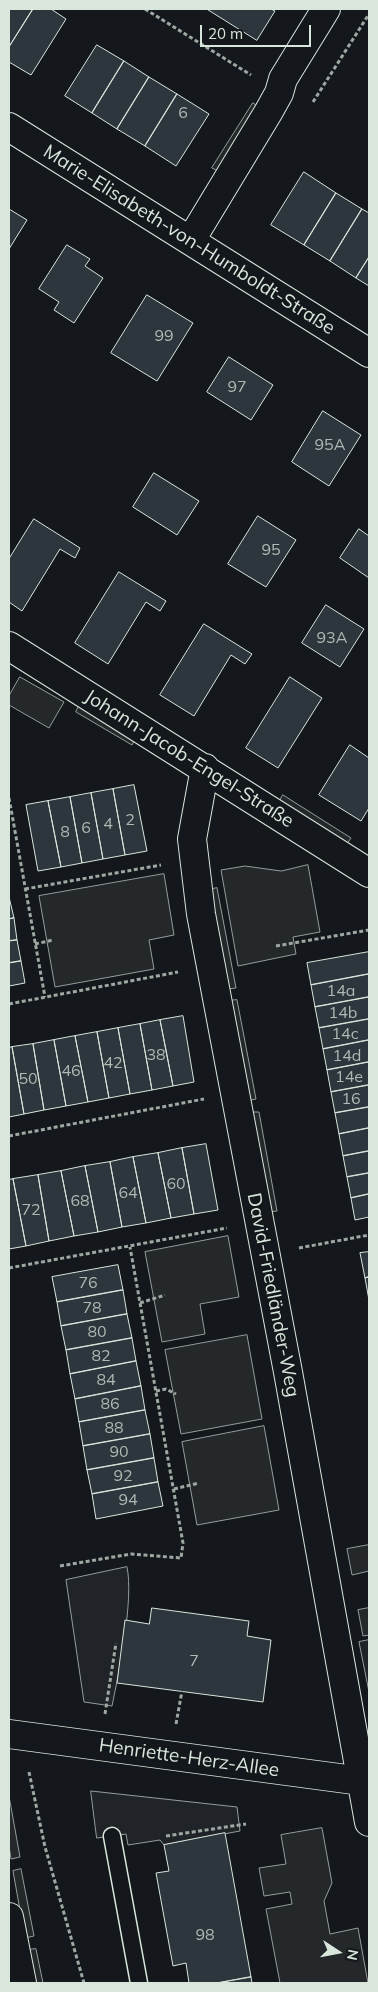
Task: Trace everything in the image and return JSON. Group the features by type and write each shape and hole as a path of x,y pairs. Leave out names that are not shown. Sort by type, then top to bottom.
{"street":[{"path":"191,240 280,93 283,79 326,9"},
{"name":"Marie-Elisabeth-von-Humboldt-Straße","path":"9,127 369,353"},
{"name":"Johann-Jacob-Engel-Straße","path":"9,646 369,873"},
{"name":"David-Friedländer-Weg","path":"205,768 192,839 194,859 234,1094 366,1782 369,1822"},
{"name":"Henriette-Herz-Allee","path":"9,1734 366,1782"},
{"path":"9,1917 22,1983"}],"lane":[{"path":"112,1836 139,1983"}],"path":[{"path":"145,9 280,93"},
{"path":"9,798 45,997"},
{"path":"26,889 194,859"},
{"path":"276,946 369,930"},
{"path":"35,944 53,940"},
{"path":"9,1004 211,966"},
{"path":"9,1136 234,1094"},
{"path":"9,1268 260,1222"},
{"path":"265,1254 369,1235"},
{"path":"60,1566 131,1554 182,1558 183,1543 174,1489 130,1247"},
{"path":"140,1303 164,1294"},
{"path":"156,1391 166,1389 176,1394"},
{"path":"174,1489 199,1483"},
{"path":"105,1715 116,1643"},
{"path":"176,1724 182,1691"},
{"path":"30,1772 45,1846 84,1983"},
{"path":"166,1836 246,1824"}],"shaded area":[{"path":"253,103 262,109 222,173 212,168"},
{"path":"20,677 64,702 49,728 9,705 9,696"},
{"path":"81,702 137,735 132,745 76,712"},
{"path":"283,795 351,838 346,845 278,804"},
{"path":"308,865 320,932 293,937 296,954 238,966 221,870 245,866 281,871"},
{"path":"164,874 174,935 149,940 154,969 55,987 39,896"},
{"path":"217,888 236,988 227,989 208,890"},
{"path":"237,1000 256,1099 246,1101 227,1001"},
{"path":"249,1112 259,1112 277,1211 268,1212"},
{"path":"228,1236 239,1297 200,1304 205,1334 162,1342 145,1252"},
{"path":"247,1335 262,1419 181,1434 165,1350"},
{"path":"264,1426 279,1510 197,1525 182,1442"},
{"path":"369,1545 369,1571 352,1575 347,1549"},
{"path":"127,1567 129,1597 127,1616 122,1656 112,1706 84,1702 66,1580"},
{"path":"369,1608 369,1635 363,1636 358,1610"},
{"path":"369,1640 369,1692 359,1642"},
{"path":"91,1791 237,1807 240,1831 164,1845 160,1840 128,1845 126,1834 97,1838"},
{"path":"9,1796 20,1857 11,1859 9,1846"},
{"path":"322,1828 332,1883 324,1901 330,1934 358,1928 368,1983 280,1983 266,1909 292,1904 290,1892 264,1896 259,1868 286,1864 281,1835"},
{"path":"21,1869 34,1936 25,1938 13,1871"},
{"path":"36,1949 43,1983 33,1983 27,1950"}],"building":[{"path":"9,9 33,9 9,47"},
{"path":"33,9 51,9 66,19 31,75 9,62 9,47"},
{"path":"207,9 271,9 275,11 257,40"},
{"path":"97,45 124,61 92,113 65,96"},
{"path":"124,61 149,77 117,129 92,113"},
{"path":"149,77 177,94 145,146 117,129"},
{"path":"177,94 209,114 176,166 145,146"},
{"path":"304,172 336,193 304,245 271,225"},
{"path":"336,193 362,209 330,261 304,245"},
{"path":"9,209 27,220 9,249"},
{"path":"362,209 369,213 369,257 356,278 330,261"},
{"path":"67,245 90,259 85,266 103,278 74,323 54,310 59,302 39,289"},
{"path":"369,257 369,286 356,278"},
{"path":"147,295 193,323 157,381 111,353"},
{"path":"229,357 273,385 251,420 207,392"},
{"path":"323,411 361,435 329,486 292,462"},
{"path":"154,473 199,501 177,535 133,507"},
{"path":"258,516 296,540 266,587 228,564"},
{"path":"34,519 80,548 75,558 60,549 22,611 9,602 9,559"},
{"path":"359,529 369,536 369,578 340,558"},
{"path":"119,572 166,601 160,611 146,602 108,664 75,643"},
{"path":"326,605 364,629 340,667 302,643"},
{"path":"204,624 252,654 245,664 231,655 194,716 160,695"},
{"path":"290,677 322,698 278,768 246,748"},
{"path":"350,745 369,758 369,808 361,821 319,795"},
{"path":"134,785 147,851 125,855 113,789"},
{"path":"113,789 125,855 103,859 91,793"},
{"path":"91,793 103,859 82,863 70,797"},
{"path":"70,797 82,863 61,867 48,801"},
{"path":"48,801 61,867 38,871 26,805"},
{"path":"9,897 14,918 9,919"},
{"path":"14,918 17,940 9,941 9,919"},
{"path":"17,940 21,961 9,963 9,941"},
{"path":"369,952 369,974 311,985 307,963"},
{"path":"21,961 25,983 9,986 9,963"},
{"path":"369,974 369,997 315,1007 311,985"},
{"path":"369,997 369,1019 319,1028 315,1007"},
{"path":"183,1016 194,1082 173,1086 160,1020"},
{"path":"369,1019 369,1040 323,1049 319,1028"},
{"path":"160,1020 173,1086 152,1090 140,1024"},
{"path":"140,1024 152,1090 130,1094 118,1028"},
{"path":"118,1028 130,1094 109,1098 97,1032"},
{"path":"97,1032 109,1098 88,1102 75,1036"},
{"path":"75,1036 88,1102 66,1106 54,1040"},
{"path":"54,1040 66,1106 44,1110 33,1044"},
{"path":"369,1040 369,1062 327,1070 323,1049"},
{"path":"33,1044 44,1110 24,1114 12,1047"},
{"path":"12,1047 24,1114 9,1117 9,1048"},
{"path":"369,1062 369,1085 331,1092 327,1070"},
{"path":"369,1085 369,1107 335,1113 331,1092"},
{"path":"369,1107 369,1128 339,1134 335,1113"},
{"path":"369,1128 369,1151 343,1156 339,1134"},
{"path":"206,1144 218,1210 194,1214 182,1148"},
{"path":"182,1148 194,1214 171,1218 158,1153"},
{"path":"369,1151 369,1173 347,1177 343,1156"},
{"path":"158,1153 171,1218 146,1223 133,1157"},
{"path":"133,1157 146,1223 122,1227 110,1162"},
{"path":"110,1162 122,1227 98,1232 85,1166"},
{"path":"85,1166 98,1232 74,1236 61,1171"},
{"path":"61,1171 74,1236 49,1241 38,1175"},
{"path":"369,1173 369,1194 351,1198 347,1177"},
{"path":"38,1175 49,1241 26,1246 13,1179"},
{"path":"13,1179 26,1246 9,1249 9,1180"},
{"path":"369,1194 369,1217 355,1220 351,1198"},
{"path":"369,1252 369,1277 365,1278 360,1253"},
{"path":"118,1265 123,1290 57,1302 52,1277"},
{"path":"369,1277 369,1300 365,1278"},
{"path":"123,1290 127,1314 61,1326 57,1302"},
{"path":"127,1314 132,1338 66,1350 61,1326"},
{"path":"132,1338 136,1361 70,1374 66,1350"},
{"path":"136,1361 141,1386 75,1399 70,1374"},
{"path":"141,1386 145,1410 79,1422 75,1399"},
{"path":"145,1410 150,1434 83,1446 79,1422"},
{"path":"150,1434 154,1458 87,1470 83,1446"},
{"path":"154,1458 158,1482 92,1494 87,1470"},
{"path":"158,1482 163,1506 96,1519 92,1494"},
{"path":"152,1608 249,1621 247,1636 271,1640 263,1702 117,1683 125,1620 149,1624"},
{"path":"225,1833 251,1977 217,1983 189,1983 186,1963 173,1966 156,1873 169,1871 164,1845"},
{"path":"251,1977 252,1983 217,1983"}]}
